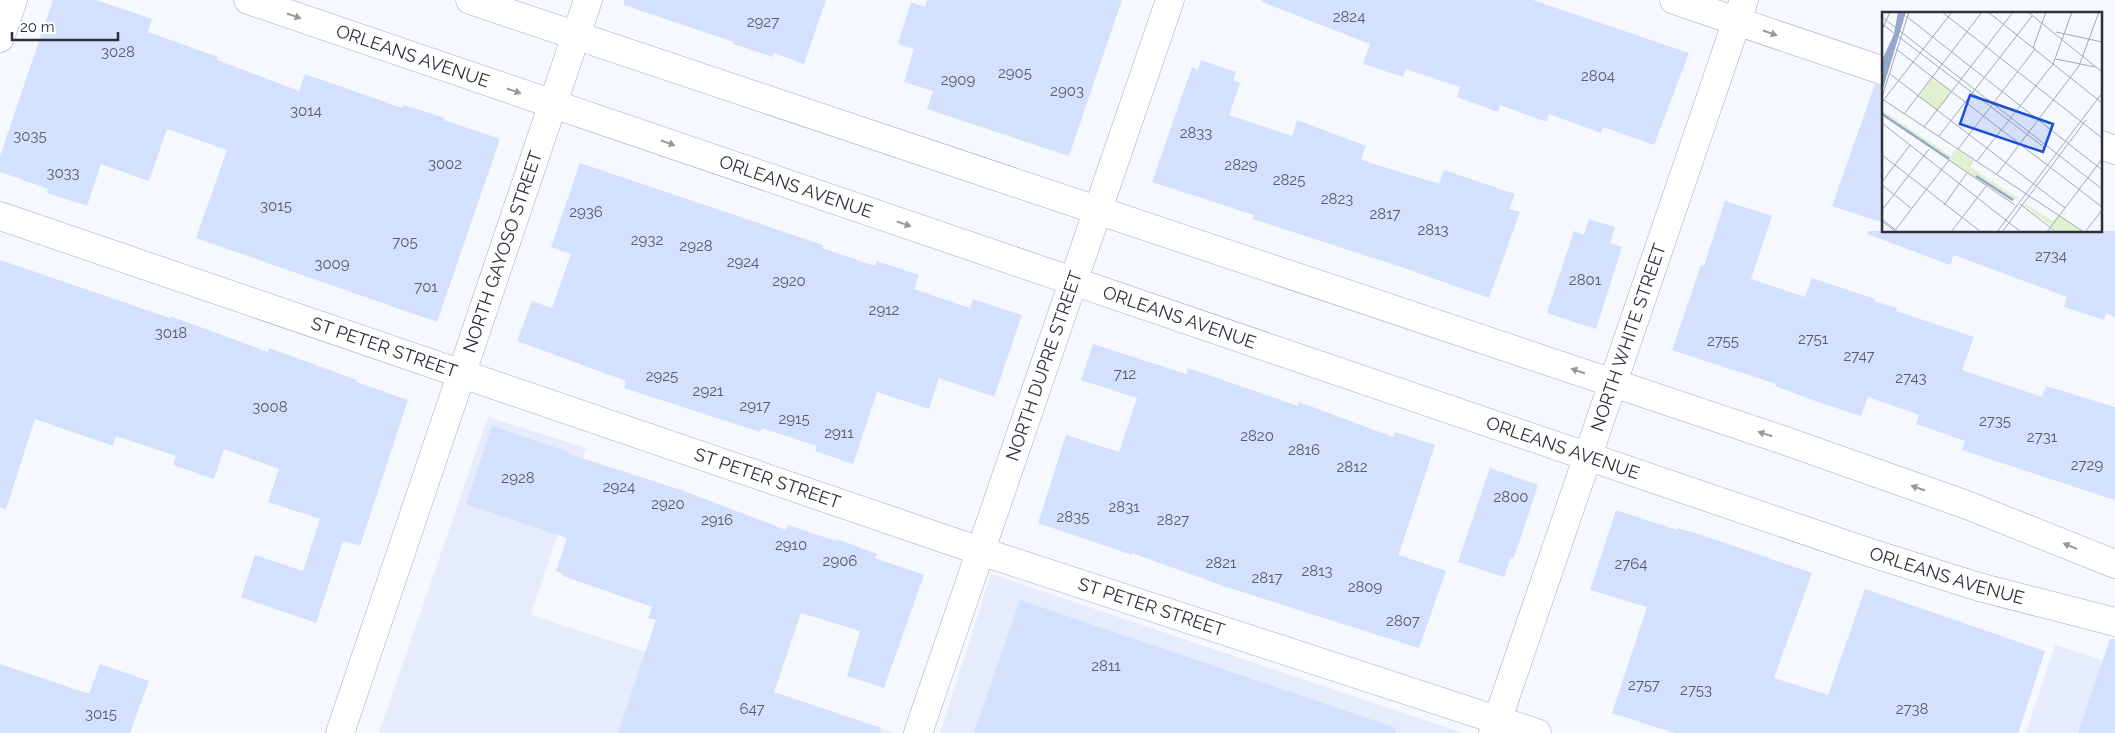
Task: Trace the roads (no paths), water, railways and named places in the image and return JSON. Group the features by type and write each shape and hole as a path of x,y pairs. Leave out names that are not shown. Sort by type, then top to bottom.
{"street":[{"path":"0,38 13,0"},
{"name":"ORLEANS AVENUE","path":"248,0 1868,552 1979,587 2115,622"},
{"path":"470,0 1612,383 1967,505 2115,564"},
{"name":"NORTH GAYOSO STREET","path":"340,733 460,373 588,0"},
{"name":"NORTH DUPRE STREET","path":"918,733 1170,0"},
{"path":"1674,0 1740,11 1882,70"},
{"name":"NORTH WHITE STREET","path":"1495,726 1740,11"},
{"path":"2102,145 2115,150"},
{"name":"ST PETER STREET","path":"0,216 1495,726 1537,733"}]}
